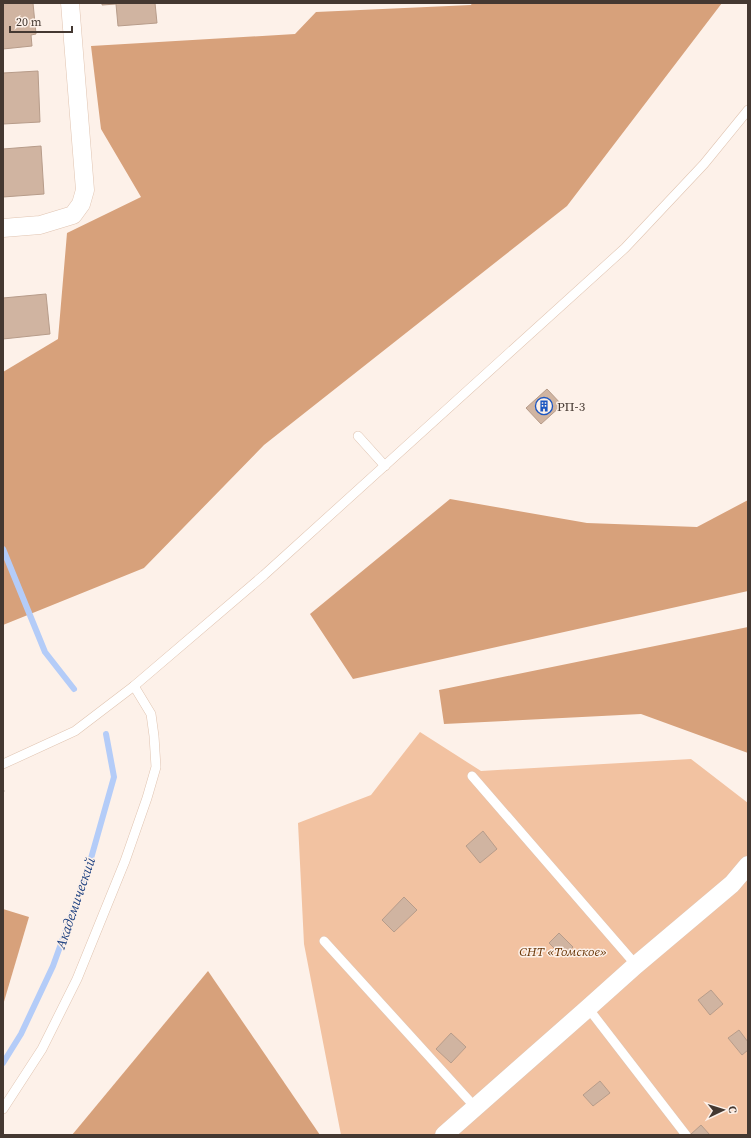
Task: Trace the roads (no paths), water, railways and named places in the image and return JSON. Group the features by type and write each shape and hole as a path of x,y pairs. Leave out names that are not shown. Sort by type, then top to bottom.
{"street":[{"path":"3,228 40,225 73,215 81,204 85,190 70,3"},
{"path":"444,1135 636,964 732,884 748,865"}],"lane":[{"path":"3,764 74,731 134,686 264,575 625,248 704,164 748,110"},
{"path":"358,436 385,466"},
{"path":"3,1109 42,1049 77,979 125,861 147,798 156,767 154,736 151,714 134,686"},
{"path":"472,776 636,964"},
{"path":"324,941 475,1107"},
{"path":"588,1008 686,1135"}],"waterway":[{"name":"Академический","path":"3,549 45,652 74,689"},
{"name":"Академический","path":"3,1063 21,1034 53,966 88,869 114,777 106,734"}],"place":[{"name":"РП-3","path":"544,406"}],"park label":[{"name":"СНТ «Томское»","path":"563,951"}]}
